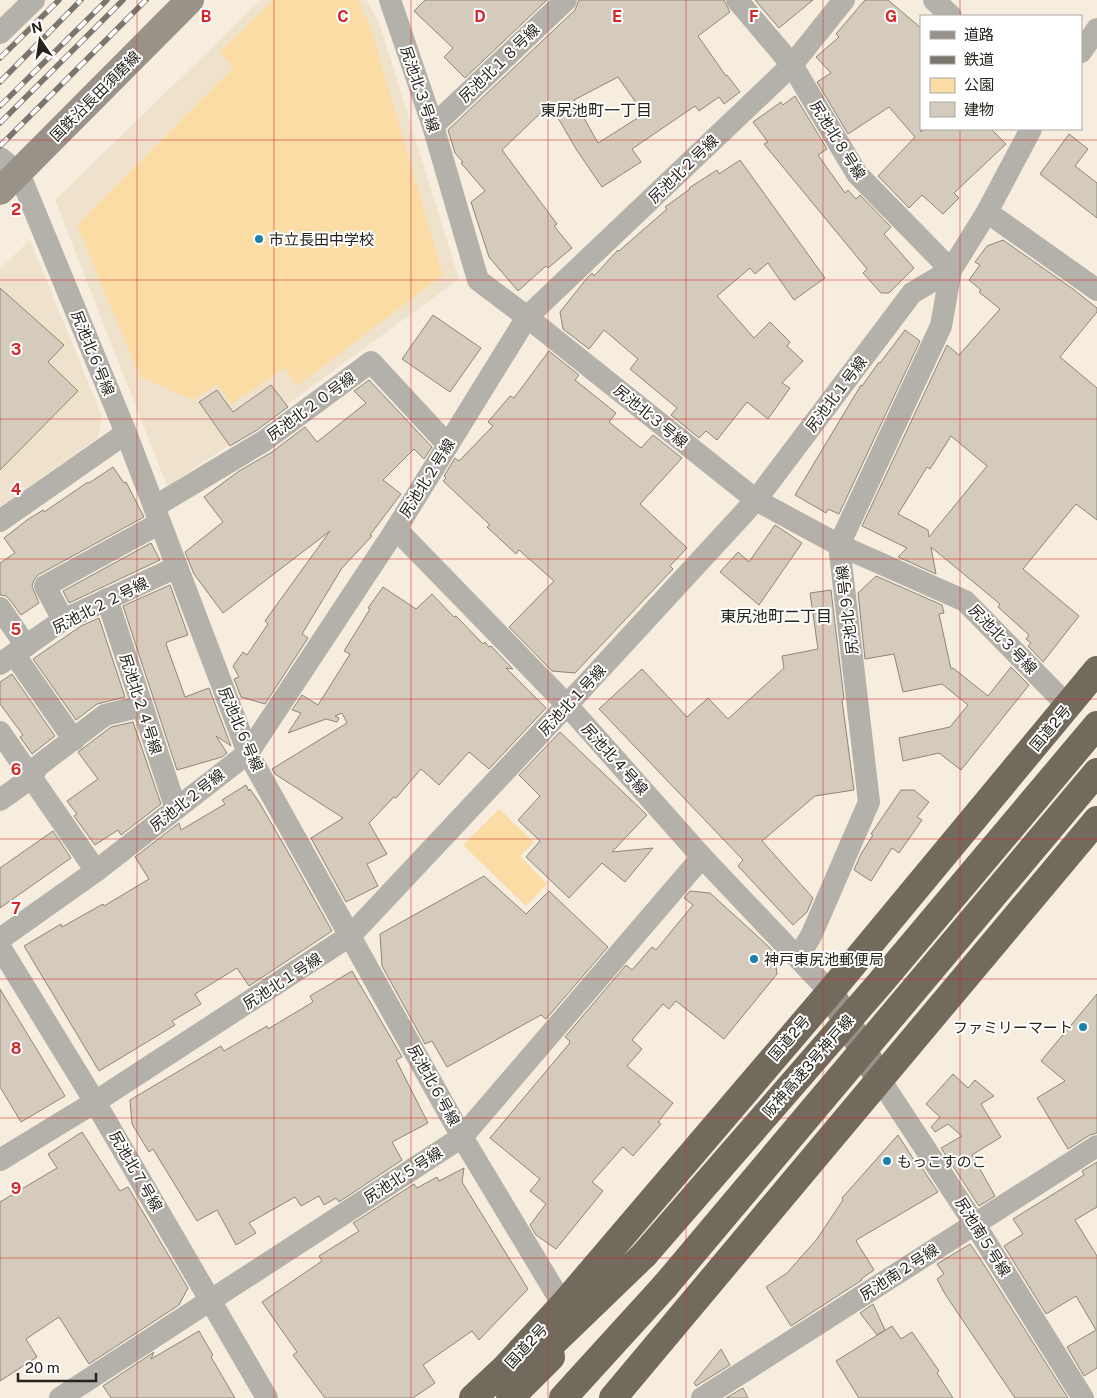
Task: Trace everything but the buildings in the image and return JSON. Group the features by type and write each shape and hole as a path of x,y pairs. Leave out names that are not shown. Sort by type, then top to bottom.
{"highway":[{"name":"国道2号","path":"473,1398 505,1368 563,1305 830,992 1097,670"},
{"name":"阪神高速3号神戸線","path":"510,1398 570,1338 644,1256 874,990 1097,725"},
{"name":"阪神高速3号神戸線","path":"563,1398 665,1286 1097,772"},
{"path":"613,1398 879,1078 1097,820"},
{"path":"494,1398 644,1256"}],"street":[{"path":"0,33 34,0"},
{"name":"国鉄沿長田須磨線","path":"6,174 190,0"},
{"name":"尻池北３号線","path":"390,0 433,126 478,280 528,317 756,500 839,545 965,601 1068,706"},
{"name":"尻池北１８号線","path":"433,126 566,0"},
{"name":"尻池北８号線","path":"737,0 792,65 857,174 951,270"},
{"name":"尻池北２号線","path":"0,939 96,871 248,753 396,529 528,317 792,65 844,0"},
{"path":"934,0 950,15"},
{"path":"1082,51 1097,29"},
{"name":"尻池北１号線","path":"0,1160 95,1102 351,936 567,706 756,500 912,293 951,270 987,212 1030,130"},
{"name":"尻池北６号線","path":"6,174 126,433 248,753 462,1137 563,1305"},
{"path":"987,212 1097,290"},
{"name":"尻池北９号線","path":"798,957 810,936 869,802 839,545 941,326 951,270"},
{"name":"尻池北２０号線","path":"157,515 264,441 370,362 448,445"},
{"path":"0,521 126,433"},
{"path":"63,620 45,586 157,515"},
{"name":"尻池北４号線","path":"396,529 567,706 702,857 830,992"},
{"name":"尻池北２２号線","path":"13,655 63,620 177,567"},
{"name":"尻池北２４号線","path":"107,599 176,808"},
{"path":"0,608 13,655 74,740"},
{"path":"0,800 31,778 38,766 105,716 142,706"},
{"path":"0,732 96,871"},
{"name":"尻池北５号線","path":"60,1398 462,1137 702,857"},
{"name":"尻池北７号線","path":"0,946 95,1102 267,1398"},
{"path":"830,992 879,1078"},
{"name":"尻池南５号線","path":"879,1078 974,1223 1083,1398"},
{"name":"尻池南２号線","path":"702,1398 1097,1146"}],"shaded area":[{"name":"市立長田中学校","path":"261,0 366,0 379,22 459,279 251,431 167,486 55,200"},
{"path":"30,240 102,416 98,438 0,507 0,269"}],"green space":[{"name":"市立長田中学校","path":"273,0 357,0 370,25 443,275 297,386 285,368 231,404 217,384 193,400 140,377 77,225 233,68 220,52"},
{"path":"499,809 534,842 520,856 547,884 526,906 463,845"}],"railway":[{"path":"0,58 59,0"},
{"path":"0,82 81,0"},
{"path":"0,106 107,0"},
{"path":"0,123 123,0"},
{"path":"0,146 146,0"}],"place":[{"name":"市立長田中学校","path":"259,239"},
{"name":"神戸東尻池郵便局","path":"754,959"},
{"name":"ファミリーマート","path":"1083,1027"},
{"name":"もっこすのこ","path":"887,1161"}],"district":[{"name":"東尻池町一丁目","path":"596,110"},
{"name":"東尻池町二丁目","path":"776,616"}]}
